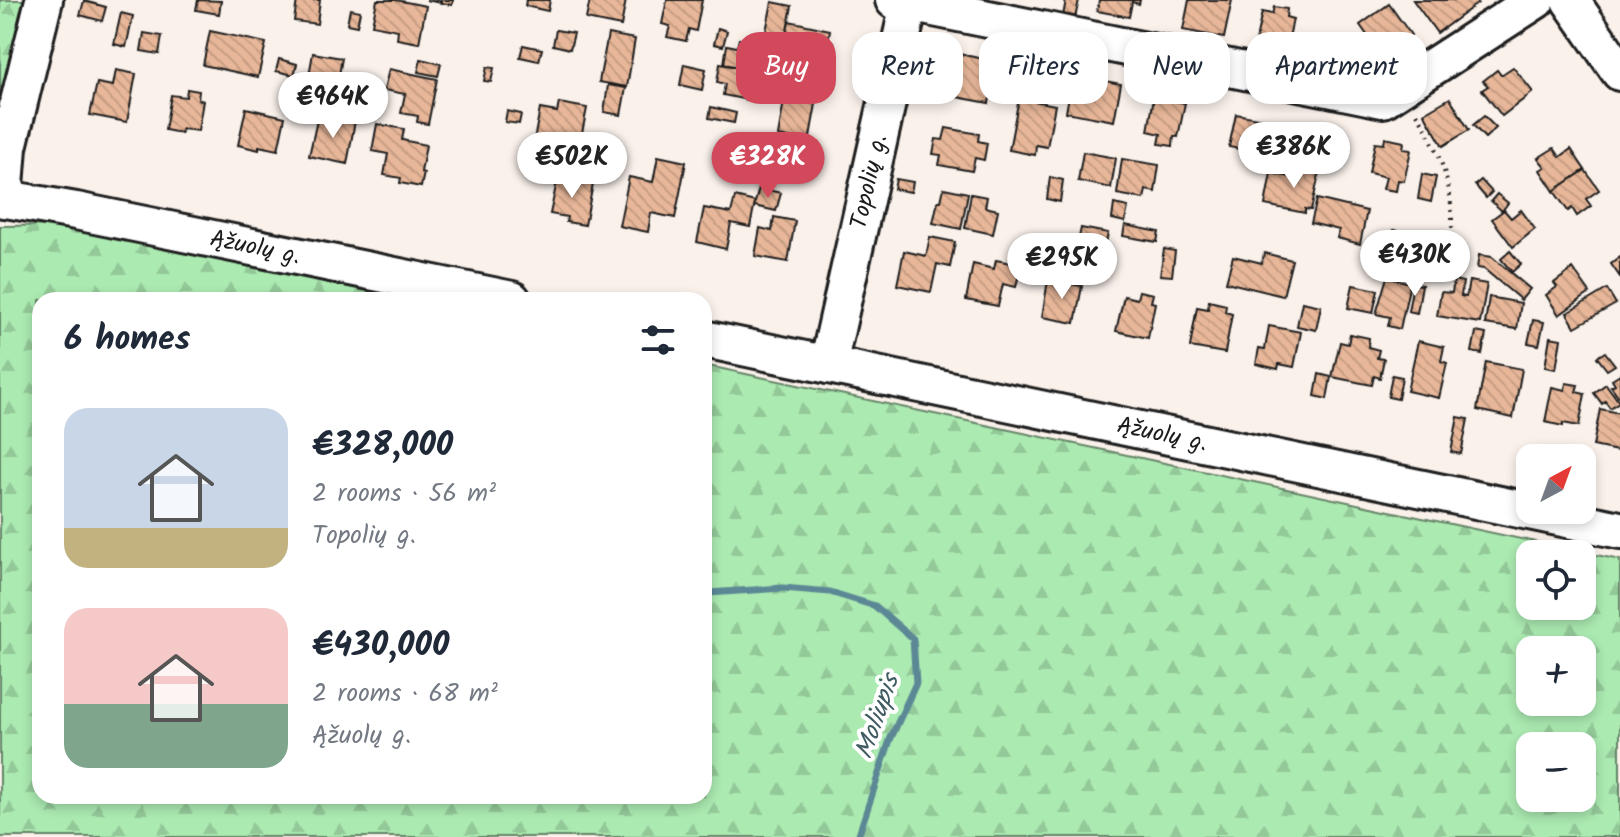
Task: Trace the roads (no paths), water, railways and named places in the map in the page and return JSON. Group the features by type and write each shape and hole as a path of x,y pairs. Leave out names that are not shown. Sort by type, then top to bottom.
{"street":[{"path":"2,198 8,147 44,0"},
{"path":"904,1 1383,99 1536,0"},
{"path":"1570,0 1620,72"},
{"name":"Topolių g.","path":"828,365 904,1"},
{"name":"Ąžuolų g.","path":"2,198 473,292"},
{"name":"Ąžuolų g.","path":"712,341 1620,530"}],"waterway":[{"name":"Moliupis","path":"712,593 783,588 830,592 875,606 913,639 916,683 890,740 858,837"}]}
